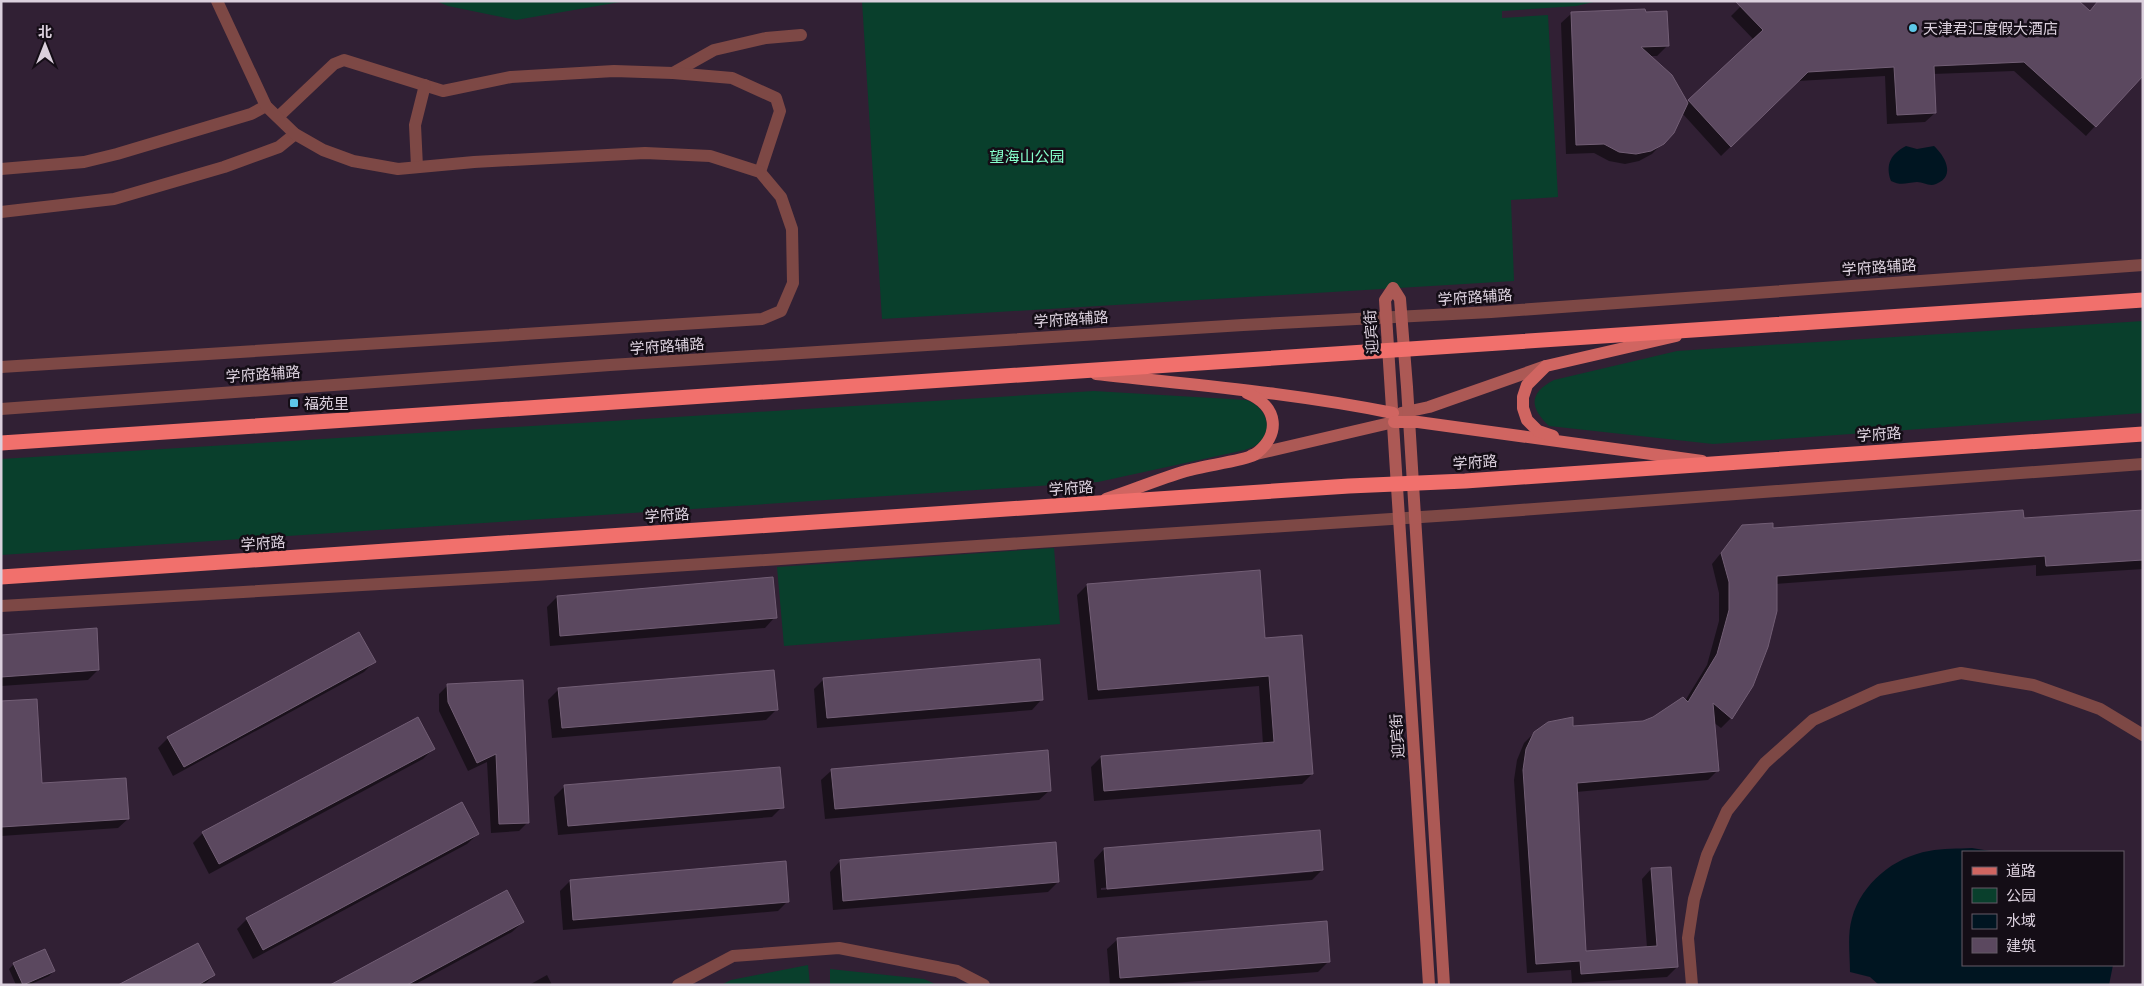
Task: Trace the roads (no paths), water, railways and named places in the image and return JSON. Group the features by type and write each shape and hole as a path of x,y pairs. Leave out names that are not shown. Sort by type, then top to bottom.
{"highway":[{"path":"1,443 2143,300"},
{"name":"学府路","path":"1,577 2143,434"}],"main road":[{"name":"迎宾街","path":"1429,985 1399,517 1405,484 1409,417 1400,299 1393,288 1385,300 1388,351 1394,418 1405,484 1414,517 1444,985"},
{"path":"1409,417 1546,366 1703,330"},
{"path":"1546,366 1527,385 1522,408 1527,420 1538,431 1584,445"},
{"path":"1071,372 1239,389 1343,402 1394,418"},
{"path":"1239,389 1257,397 1271,412 1274,420 1271,434 1266,443 1252,456"},
{"path":"1092,504 1187,471 1252,456 1394,418 1409,417 1584,445 1717,462"}],"street":[{"path":"1,367 762,319 781,311 793,283 792,230 781,198 760,172 710,156 645,153 474,162 398,169 353,161 323,150 294,134 266,106 217,1"},
{"path":"673,73 714,50 766,38 801,35"},
{"path":"278,117 334,64 344,60 443,91 511,77 614,71 732,78 776,98 780,111 760,172"},
{"path":"417,167 414,125 425,85"},
{"path":"1,169 84,162 251,114 266,106"},
{"path":"1,212 114,199 224,167 279,147 294,134"},
{"name":"学府路辅路","path":"1,409 620,365 1243,325 1402,318 2143,265"},
{"path":"1,606 535,575 1414,517 2143,464"},
{"path":"1692,985 1688,938 1694,899 1707,855 1726,811 1765,763 1813,720 1879,690 1961,673 2041,688 2100,709 2143,735"},
{"path":"678,985 734,956 838,948 957,971 984,985"}],"water":[{"path":"1906,146 1917,149 1934,146 1947,165 1946,176 1936,184 1931,185 1917,182 1901,184 1891,181 1889,165 1891,160 1896,152"},
{"path":"1972,848 1990,851 1962,851 1962,966 2113,966 2109,985 1879,985 1870,977 1850,972 1850,925 1863,894 1881,874 1892,866 1916,854 1940,849"}],"place":[{"name":"天津君汇度假大酒店","path":"1913,28"},
{"name":"福苑里","path":"294,403"}],"park label":[{"name":"望海山公园","path":"1027,156"}]}
